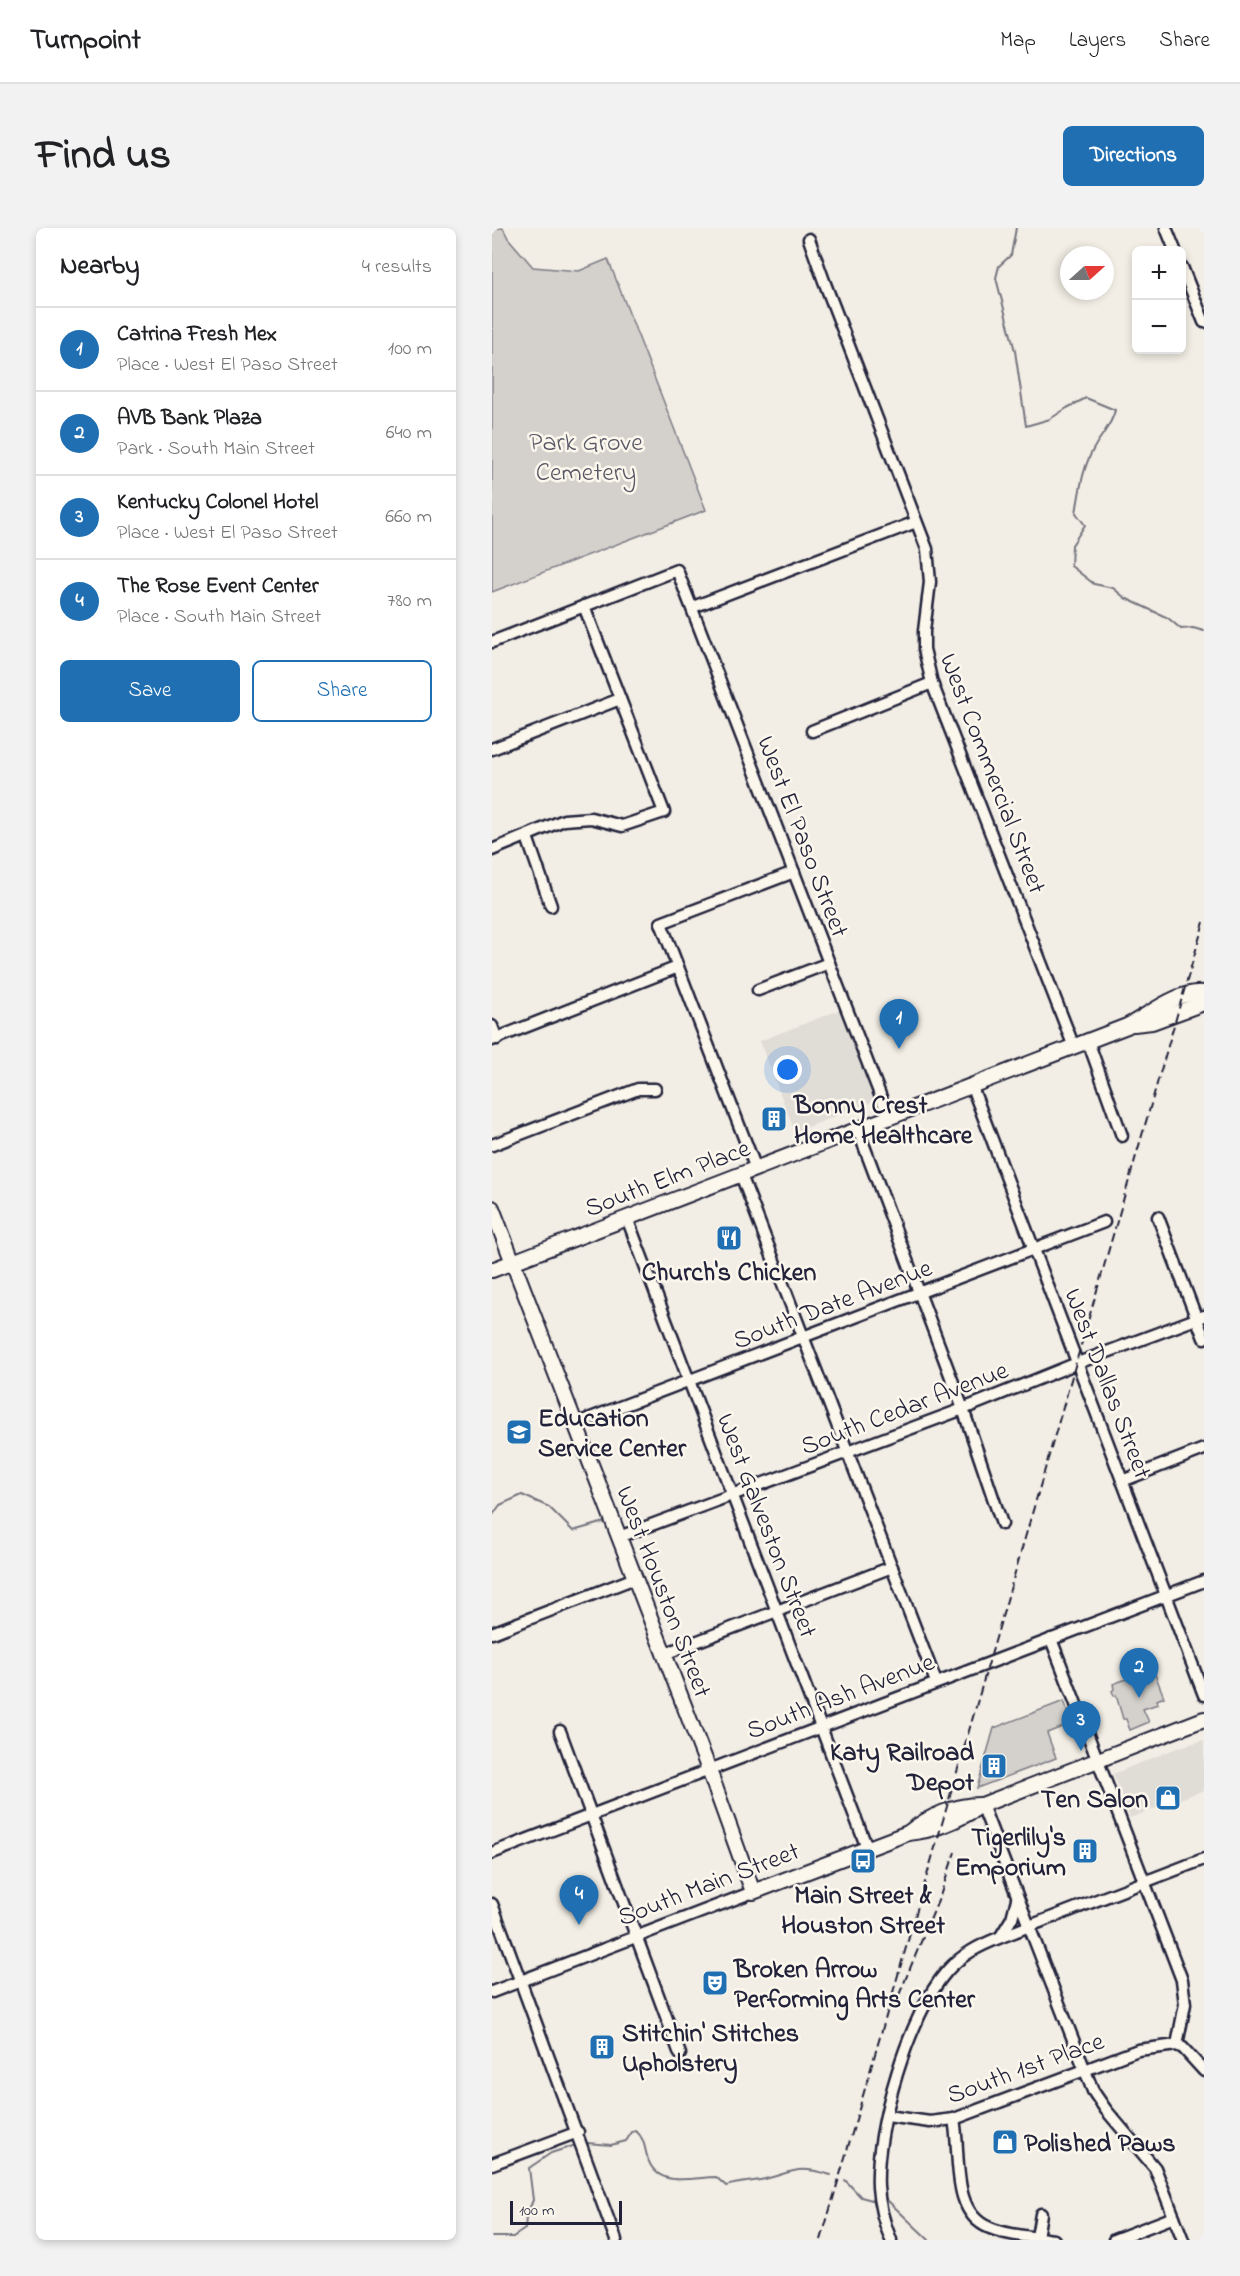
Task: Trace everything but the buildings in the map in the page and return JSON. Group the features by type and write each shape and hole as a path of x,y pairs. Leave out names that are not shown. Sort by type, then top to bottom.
{"main road":[{"name":"South Elm Place","path":"492,1270 1081,1044 1129,1025 1155,1008 1197,992 1204,993"},
{"name":"South Elm Place","path":"1129,1025 1152,1022 1204,1001"},
{"name":"West Houston Street","path":"492,1208 709,1770 753,1892"},
{"name":"South Main Street","path":"753,1892 908,1833 926,1832 963,1818 982,1804 1204,1719"}],"street":[{"path":"1167,228 1174,246"},
{"name":"West Commercial Street","path":"809,239 927,549 930,582 924,649 932,683 1081,1044 1122,1136"},
{"path":"1186,277 1204,322"},
{"path":"693,607 916,522"},
{"name":"West El Paso Street","path":"584,606 678,570 889,1118"},
{"path":"492,642 584,606 664,812 622,826 591,818 564,820 492,850"},
{"path":"812,730 932,683"},
{"path":"492,749 620,699"},
{"path":"526,837 551,906"},
{"path":"756,1169 661,923 794,872"},
{"path":"758,990 829,963"},
{"path":"492,1026 494,1040 678,967"},
{"name":"West Dallas Street","path":"972,1087 1204,1695"},
{"path":"492,1145 638,1089 655,1089"},
{"path":"858,1130 963,1409 1002,1524"},
{"path":"741,1175 936,1682"},
{"path":"1158,1217 1200,1318 1204,1338"},
{"name":"West Galveston Street","path":"627,1218 867,1848"},
{"name":"South Date Avenue","path":"575,1424 1104,1222"},
{"name":"South Cedar Avenue","path":"619,1537 1200,1318"},
{"path":"1122,1481 1204,1449"},
{"path":"664,1654 892,1567"},
{"path":"492,1634 635,1578"},
{"name":"South Ash Avenue","path":"492,1853 1204,1581"},
{"path":"1051,1639 1177,1966 1185,1992 1177,2045 1183,2048 1204,2071"},
{"path":"560,1731 680,2054"},
{"path":"982,1804 1093,2091 1155,2168 1183,2240"},
{"path":"891,2240 881,2209 878,2186 880,2150 887,2116 913,2031 933,1989 947,1971 962,1956 1001,1936 1204,1859"},
{"name":"South Main Street","path":"492,1992 753,1892"},
{"path":"1001,1936 1012,1918 1017,1896"},
{"path":"492,1904 616,2240"},
{"name":"South 1st Place","path":"887,2116 930,2122 954,2119 1138,2050 1177,2045"},
{"path":"954,2119 961,2188 966,2208 977,2221 989,2228 1054,2240"},
{"path":"492,2164 578,2132"},
{"path":"1037,2237 1041,2214"},
{"path":"1114,2240 1174,2217"}],"shaded area":[{"path":"839,1010 874,1101 795,1132 760,1041"},
{"path":"1204,1740 1204,1790 1130,1818 1113,1774 1177,1748"}],"green space":[{"name":"Park Grove Cemetery","path":"492,228 503,228 508,238 533,267 579,271 608,259 706,510 492,592"},
{"path":"1153,1669 1164,1697 1157,1700 1158,1704 1143,1709 1149,1722 1130,1730 1126,1719 1123,1719 1116,1695 1114,1696 1112,1691 1113,1684"},
{"path":"1064,1701 1072,1723 1047,1733 1056,1758 977,1788 994,1728"}],"waterway":[{"path":"1016,228 1011,255 999,266 996,278 1015,351 1026,426 1050,419 1086,398 1115,410 1084,472 1076,513 1085,525 1072,545 1071,566 1094,584 1113,588 1125,598 1168,618 1181,629 1193,628 1204,631"},
{"path":"492,1516 500,1505 522,1495 549,1507 573,1531 604,1522"},
{"path":"587,2143 611,2145 626,2141 632,2132 636,2131 642,2139 652,2167 658,2174 676,2179 716,2177 726,2186 797,2170 811,2170 831,2175"},
{"path":"492,2237 513,2237 525,2229 526,2217 533,2200 529,2168 551,2153 576,2145"},
{"path":"845,2180 861,2197 872,2200"},
{"path":"886,2199 929,2240"}],"railway":[{"path":"821,2240 1204,922"},
{"path":"899,1995 940,1896 955,1852"}],"place":[{"name":"Catrina Fresh Mex","path":"899,1049"},
{"name":"Bonny Crest Home Healthcare","path":"774,1119"},
{"name":"Church's Chicken","path":"729,1238"},
{"name":"Education Service Center","path":"519,1432"},
{"name":"AVB Bank Plaza","path":"1139,1698"},
{"name":"Kentucky Colonel Hotel","path":"1081,1751"},
{"name":"Katy Railroad Depot","path":"994,1766"},
{"name":"Ten Salon","path":"1168,1798"},
{"name":"Tigerlily's Emporium","path":"1085,1851"},
{"name":"Main Street & Houston Street","path":"863,1861"},
{"name":"The Rose Event Center","path":"579,1925"},
{"name":"Broken Arrow Performing Arts Center","path":"715,1983"},
{"name":"Stitchin' Stitches Upholstery","path":"602,2047"},
{"name":"Polished Paws","path":"1005,2142"}]}
